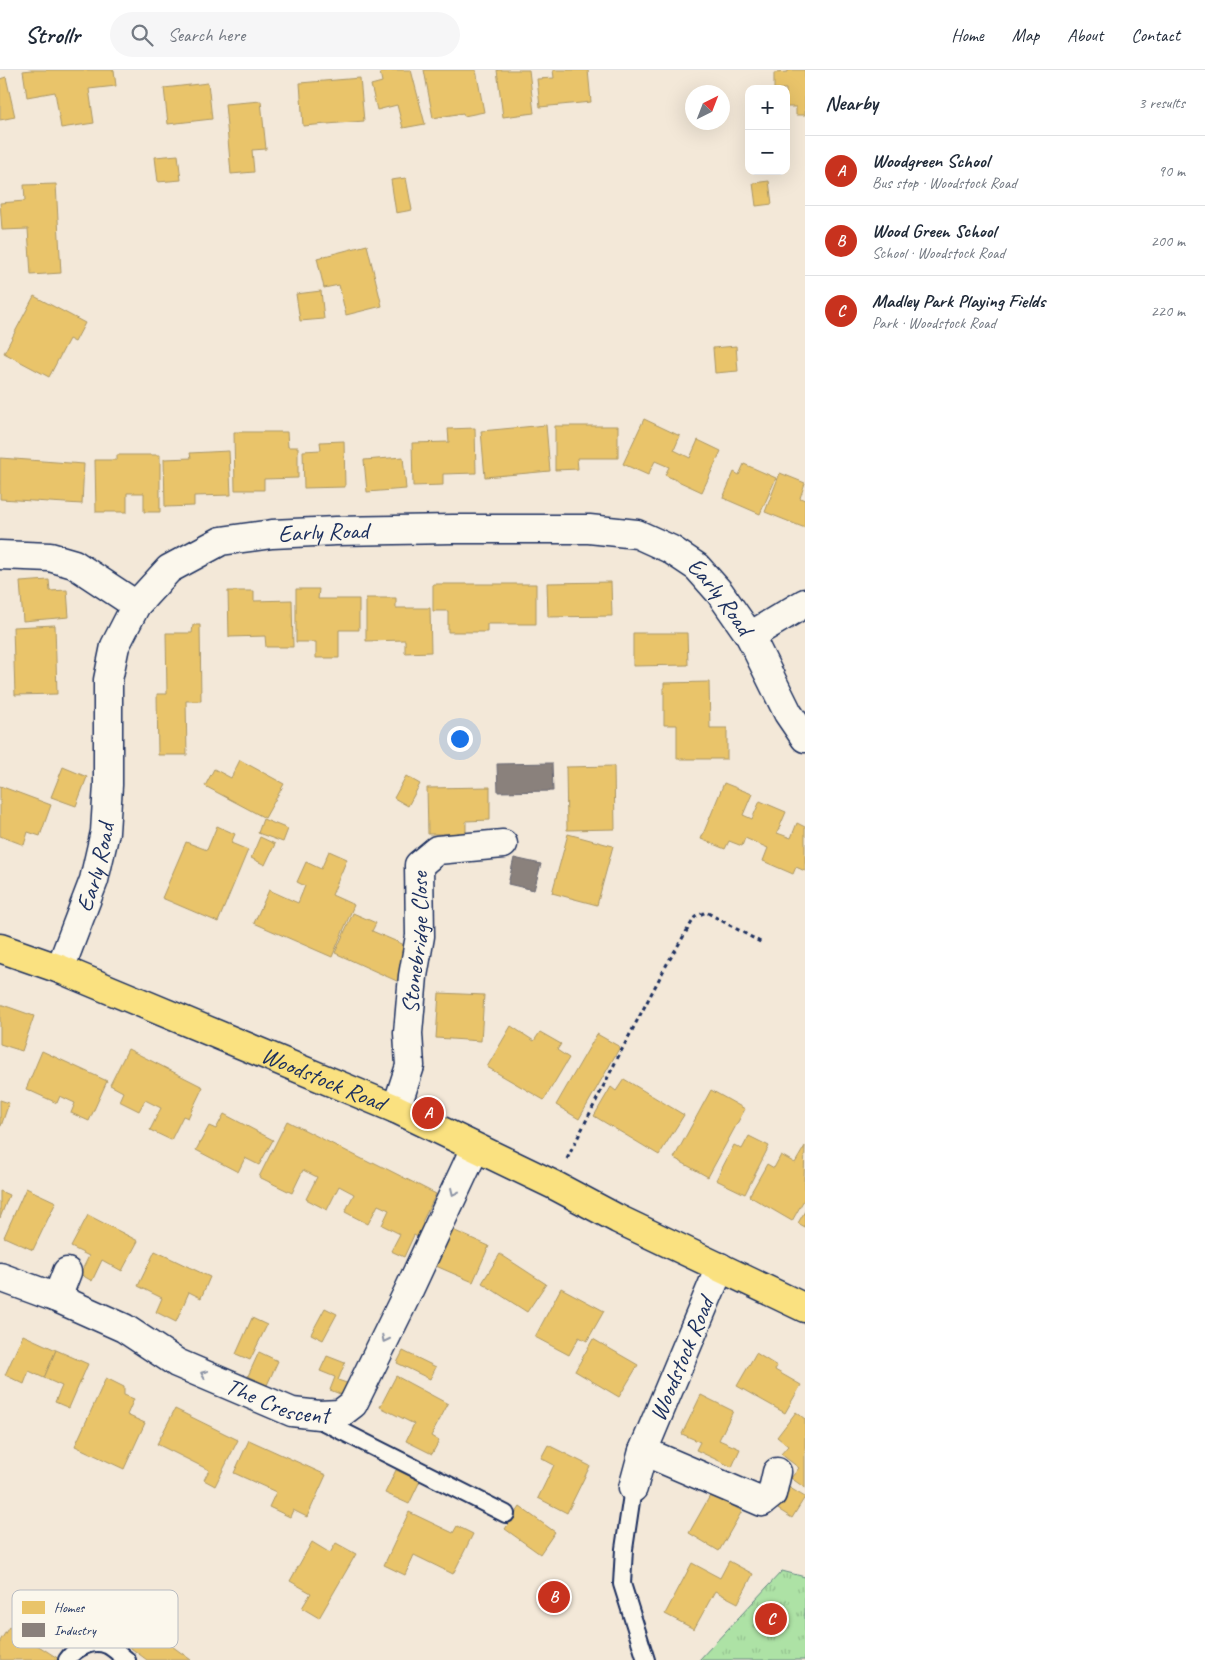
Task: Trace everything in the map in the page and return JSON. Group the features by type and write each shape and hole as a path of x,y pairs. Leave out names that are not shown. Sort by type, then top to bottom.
{"main road":[{"name":"Woodstock Road","path":"0,948 60,969 396,1109 554,1184 618,1219 805,1308"}],"street":[{"name":"Early Road","path":"60,969 94,880 105,832 108,785 108,680 115,646 136,605 169,570 222,540 272,534 336,531 589,529 637,534 670,549 697,567 720,593 750,636 788,713 805,738"},
{"path":"0,555 50,557 74,564 136,605"},
{"path":"750,636 805,603"},
{"name":"Stonebridge Close","path":"396,1109 410,1066 408,1033 413,976 420,936 419,865 437,850 503,844"},
{"name":"The Crescent","path":"0,1277 57,1298 124,1328 177,1363 292,1412 340,1414 353,1404 475,1148"},
{"name":"Woodstock Road","path":"633,1488 643,1451 720,1267"},
{"path":"57,1298 67,1272"},
{"name":"Woodstock Road","path":"643,1451 762,1502 772,1494 777,1472"}],"lane":[{"path":"308,1414 506,1514"},
{"name":"Woodstock Road","path":"633,1488 624,1549 622,1584 646,1660"},
{"path":"67,1660 71,1654 81,1648"},
{"path":"111,1648 127,1660"}],"path":[{"path":"554,1184 667,964 696,917 706,912 762,943"}],"green space":[{"path":"782,1571 805,1577 805,1660 699,1660"}],"building: Homes":[{"path":"114,70 116,86 89,89 94,123 61,128 55,92 27,97 23,71"},
{"path":"411,70 425,124 403,128 397,105 377,110 371,85 382,82 380,72"},
{"path":"424,70 476,70 484,112 464,116 463,113 433,118"},
{"path":"497,70 529,70 534,113 503,117"},
{"path":"553,70 588,70 591,102 540,107 537,79 554,78"},
{"path":"788,70 805,70 805,115 796,115 796,107 790,107 790,85 774,85 774,73 788,72"},
{"path":"6,77 15,117 0,120 0,79"},
{"path":"360,78 364,121 303,126 300,83"},
{"path":"208,83 212,119 168,124 164,88"},
{"path":"261,101 266,149 252,150 254,172 231,174 225,104"},
{"path":"178,155 181,180 158,182 155,157"},
{"path":"406,178 412,210 396,213 391,180"},
{"path":"769,181 772,204 756,206 753,183"},
{"path":"56,184 61,273 31,275 28,229 2,230 0,203 25,201 24,185"},
{"path":"367,245 382,306 346,315 339,285 324,288 317,258"},
{"path":"321,291 324,319 300,321 296,294"},
{"path":"34,296 85,323 75,342 69,339 49,377 4,353"},
{"path":"736,346 738,371 715,373 713,348"},
{"path":"644,419 680,436 674,450 690,458 698,440 721,451 702,492 665,475 669,467 655,461 648,475 623,464"},
{"path":"546,425 550,471 485,477 481,431"},
{"path":"555,426 618,426 618,458 577,458 578,469 555,470"},
{"path":"475,428 476,473 443,474 443,485 413,486 412,443 449,442 448,429"},
{"path":"234,432 287,432 288,447 298,447 298,478 264,479 264,490 235,490"},
{"path":"344,441 345,487 304,488 303,451 321,450 320,442"},
{"path":"229,451 231,495 194,496 194,506 165,507 164,459 191,458 190,453"},
{"path":"117,455 160,455 160,512 144,512 144,493 127,493 127,512 96,512 95,460 117,460"},
{"path":"403,457 406,489 367,492 364,460"},
{"path":"0,458 84,464 82,504 0,499"},
{"path":"744,464 776,478 760,514 723,498 734,472 739,475"},
{"path":"780,473 805,483 800,498 805,500 805,528 765,512"},
{"path":"49,580 50,591 67,590 69,617 23,621 20,582"},
{"path":"611,582 612,616 548,617 547,583"},
{"path":"433,584 536,584 536,624 487,624 487,632 448,632 448,611 433,611"},
{"path":"296,589 319,589 318,599 359,599 359,630 339,630 339,658 316,658 316,642 296,642"},
{"path":"228,591 254,591 254,601 292,600 293,647 266,647 265,636 229,637"},
{"path":"366,598 396,598 396,608 430,608 431,652 405,653 405,640 366,641"},
{"path":"55,625 57,694 15,695 13,627"},
{"path":"193,625 200,625 201,701 186,701 187,755 158,755 157,694 167,694 166,633 192,633"},
{"path":"633,633 687,633 688,665 633,666"},
{"path":"709,682 710,728 727,728 727,759 677,759 677,725 664,725 664,683"},
{"path":"240,760 284,784 265,818 205,786 214,769 231,778"},
{"path":"614,766 615,829 567,830 566,767"},
{"path":"63,767 87,777 76,806 51,797"},
{"path":"406,776 420,784 408,806 394,798"},
{"path":"724,783 752,794 743,815 752,819 760,801 786,812 777,833 791,838 797,823 805,827 805,871 796,867 793,874 763,861 768,848 745,838 742,846 729,841 725,849 701,839"},
{"path":"0,786 51,805 40,836 28,832 24,845 0,836"},
{"path":"490,787 490,820 466,821 466,834 428,834 427,788"},
{"path":"263,819 288,829 283,842 258,833"},
{"path":"217,826 235,834 231,843 248,850 218,922 162,898 186,842 207,850"},
{"path":"568,834 613,846 597,905 552,893"},
{"path":"260,837 275,844 265,865 251,858"},
{"path":"329,851 347,859 332,895 354,905 332,957 254,923 269,890 298,903 305,886 297,882 306,862 321,869"},
{"path":"353,913 376,923 372,931 414,949 399,982 335,953"},
{"path":"439,993 484,995 481,1041 436,1038"},
{"path":"0,1004 34,1016 22,1051 0,1044"},
{"path":"511,1026 534,1041 540,1032 561,1044 557,1050 569,1058 544,1100 487,1067"},
{"path":"597,1034 620,1047 579,1119 556,1105"},
{"path":"128,1049 203,1087 188,1118 183,1116 171,1140 150,1130 161,1108 145,1100 139,1111 119,1101 123,1092 110,1085"},
{"path":"42,1051 107,1081 89,1121 71,1113 75,1103 60,1096 57,1103 26,1089"},
{"path":"624,1079 684,1115 659,1155 594,1116 611,1087 616,1091"},
{"path":"711,1090 745,1109 708,1177 674,1158"},
{"path":"0,1100 9,1103 1,1126 0,1126"},
{"path":"224,1114 273,1140 259,1165 245,1158 238,1172 196,1150 209,1126 216,1129"},
{"path":"287,1121 436,1194 422,1222 429,1225 421,1239 414,1235 404,1257 391,1251 400,1234 382,1225 389,1210 378,1205 368,1224 345,1212 354,1194 339,1186 327,1210 306,1199 317,1177 303,1170 292,1193 259,1177"},
{"path":"749,1136 769,1146 745,1194 716,1180 734,1145 742,1149"},
{"path":"805,1146 805,1198 792,1221 749,1196 767,1164 774,1168 781,1155 795,1163"},
{"path":"26,1188 56,1202 33,1250 4,1237"},
{"path":"0,1191 9,1195 0,1218"},
{"path":"805,1211 805,1227 798,1223"},
{"path":"88,1215 138,1241 122,1271 102,1260 92,1281 80,1274 89,1256 71,1247"},
{"path":"446,1227 489,1246 473,1282 429,1263"},
{"path":"155,1251 210,1277 201,1298 189,1292 176,1322 156,1312 162,1298 138,1286"},
{"path":"500,1254 546,1284 527,1312 482,1283"},
{"path":"561,1288 604,1311 587,1341 579,1337 569,1355 535,1337"},
{"path":"325,1308 337,1314 323,1340 311,1334"},
{"path":"252,1318 267,1325 250,1360 236,1354"},
{"path":"23,1335 56,1350 44,1378 29,1371 24,1384 5,1375"},
{"path":"593,1339 638,1365 619,1397 575,1371"},
{"path":"56,1350 88,1364 69,1408 55,1402 62,1386 44,1378"},
{"path":"403,1351 436,1367 430,1379 397,1363"},
{"path":"259,1352 278,1361 267,1385 248,1376"},
{"path":"756,1353 777,1366 775,1370 801,1385 785,1413 737,1386"},
{"path":"327,1356 345,1363 338,1380 355,1386 350,1398 330,1390 335,1377 320,1371"},
{"path":"396,1376 448,1404 431,1436 439,1441 432,1454 406,1441 414,1424 380,1407"},
{"path":"106,1378 124,1387 124,1395 134,1399 127,1415 145,1423 124,1469 75,1446"},
{"path":"701,1395 733,1411 719,1440 740,1449 732,1467 696,1450 700,1442 682,1434"},
{"path":"175,1409 238,1440 215,1486 204,1480 209,1470 157,1444"},
{"path":"796,1412 805,1419 805,1488 791,1478 799,1468 781,1454 788,1446 777,1437"},
{"path":"249,1440 326,1475 307,1517 293,1510 290,1517 269,1507 276,1492 234,1473"},
{"path":"548,1445 590,1466 567,1513 538,1498 554,1465 541,1458"},
{"path":"396,1470 420,1481 409,1504 385,1493"},
{"path":"785,1485 805,1497 792,1518 773,1506"},
{"path":"711,1494 742,1511 719,1551 689,1533"},
{"path":"520,1507 555,1532 540,1554 505,1529"},
{"path":"409,1512 453,1533 457,1526 473,1534 453,1574 414,1555 405,1575 384,1565"},
{"path":"312,1542 330,1553 336,1543 356,1554 319,1618 302,1608 311,1593 290,1581"},
{"path":"729,1561 753,1574 738,1603 715,1591 694,1629 665,1614 692,1563 720,1578"},
{"path":"9,1627 12,1629 12,1648 42,1648 59,1659 0,1660 0,1641"},
{"path":"131,1648 175,1648 191,1660 147,1660"}],"building: Industry":[{"path":"552,763 553,791 498,792 497,764"},
{"path":"514,858 541,864 534,890 508,884"}],"place":[{"name":"Woodgreen School","path":"428,1113"},
{"name":"Wood Green School","path":"554,1597"},
{"name":"Madley Park Playing Fields","path":"771,1619"}]}
